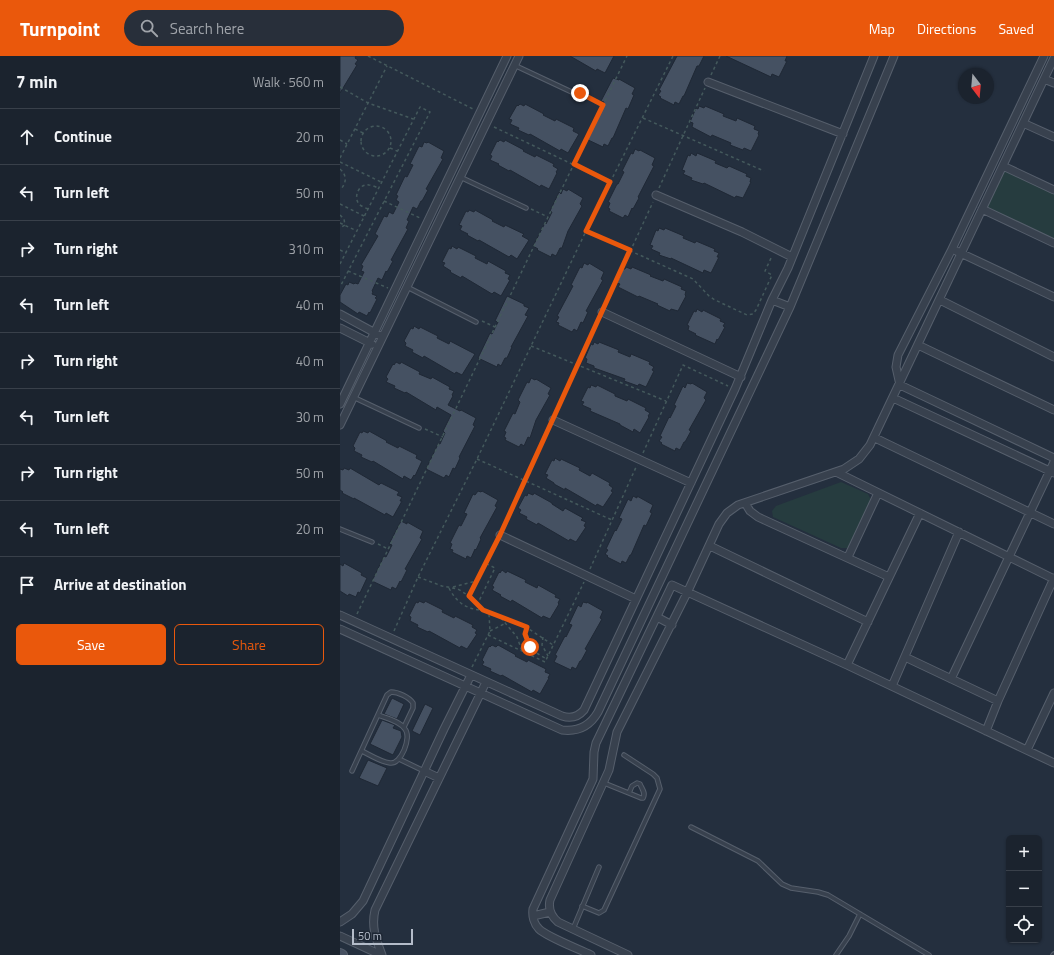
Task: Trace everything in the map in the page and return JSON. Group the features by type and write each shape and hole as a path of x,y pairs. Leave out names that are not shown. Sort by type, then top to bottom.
{"street":[{"path":"340,404 507,56"},
{"path":"340,425 519,56"},
{"path":"340,615 562,716 577,716 584,710 741,377 772,300 792,257 843,134 874,56"},
{"path":"340,628 562,730 573,730 583,727 596,716 790,308 894,56"},
{"path":"900,385 896,367 898,355 952,249 1044,56"},
{"path":"628,955 558,922 550,912 550,900 611,765 617,732 672,625 723,518 732,509 745,503 836,472 852,464 859,459 875,438 1054,58"},
{"path":"1044,79 1054,84"},
{"path":"708,82 843,134"},
{"path":"1023,123 1054,137"},
{"path":"1003,166 1054,190"},
{"path":"656,195 742,232 792,257"},
{"path":"982,210 1054,243"},
{"path":"952,249 1054,297"},
{"path":"772,300 790,308"},
{"path":"940,300 1054,357"},
{"path":"602,312 741,377"},
{"path":"340,314 382,336"},
{"path":"340,328 378,347"},
{"path":"918,345 1054,410"},
{"path":"900,385 1054,458"},
{"path":"894,398 1052,472"},
{"path":"554,420 691,483"},
{"path":"875,438 1054,524"},
{"path":"951,679 1030,512 1052,472 1054,462"},
{"path":"836,472 1054,579 998,701 986,731"},
{"path":"848,557 878,493"},
{"path":"745,503 750,511 758,517 889,577"},
{"path":"847,665 920,513"},
{"path":"892,686 959,532"},
{"path":"500,535 636,599"},
{"path":"710,546 868,622"},
{"path":"591,955 540,930 534,921 533,909 593,779 594,752 596,743 672,585 847,665 1054,763"},
{"path":"657,617 672,625"},
{"path":"905,657 998,701"},
{"path":"340,922 352,914 363,901 470,674"},
{"path":"381,955 374,932 373,920 376,910 486,682"},
{"path":"1027,750 1051,707 1054,693"},
{"path":"424,771 439,778"},
{"path":"370,887 383,893"},
{"path":"533,916 550,912"},
{"path":"340,936 381,955"}],"lane":[{"path":"514,65 577,94"},
{"path":"460,177 526,208"},
{"path":"407,287 475,321"},
{"path":"353,397 419,428"},
{"path":"340,529 371,541"},
{"path":"352,771 387,695 391,692 396,692 414,704 404,727"},
{"path":"362,751 388,763 394,763 399,759 408,738 406,730 404,727 378,715"},
{"path":"582,906 596,913 604,910 660,789 657,778 653,774 624,755"},
{"path":"399,759 424,771"},
{"path":"604,783 641,798 645,795 645,792 640,784 632,786 629,793"},
{"path":"691,826 758,861 782,884 791,888 828,895 929,955"},
{"path":"573,929 599,867"},
{"path":"836,955 849,936 860,914"}],"path":[{"path":"368,56 480,112"},
{"path":"354,621 548,217 628,56"},
{"path":"391,638 418,577 477,459 586,231 673,56"},
{"path":"469,596 500,535 554,420 630,250 720,56"},
{"path":"340,158 387,66"},
{"path":"340,87 368,103 413,119"},
{"path":"577,94 580,93 603,105"},
{"path":"340,264 420,107 430,112 340,287"},
{"path":"643,118 764,171"},
{"path":"486,124 610,182"},
{"path":"379,126 383,128 389,134 391,143 389,147 387,151 380,155 375,156 367,153 361,142 363,133 370,127 379,126"},
{"path":"355,129 363,133"},
{"path":"340,140 347,144"},
{"path":"389,147 397,151"},
{"path":"340,162 382,182"},
{"path":"340,169 344,173 346,179 340,190"},
{"path":"368,209 359,204 357,195 358,192 362,186 369,184 378,188"},
{"path":"384,201 427,222"},
{"path":"340,204 364,216"},
{"path":"526,208 527,207 548,217"},
{"path":"340,215 344,219 344,225"},
{"path":"340,223 357,231"},
{"path":"340,228 344,225"},
{"path":"586,231 693,278 709,296 715,300 749,315 756,310 772,275 765,271 776,249"},
{"path":"340,250 346,252"},
{"path":"348,271 395,291"},
{"path":"475,321 480,320 495,327"},
{"path":"531,346 666,401"},
{"path":"488,636 545,662 683,365 735,390"},
{"path":"419,428 422,427 443,437"},
{"path":"477,459 612,520"},
{"path":"371,541 388,549"},
{"path":"477,605 495,568 486,563"},
{"path":"418,577 449,588 457,600 463,605 471,609 483,610"},
{"path":"449,588 476,581"},
{"path":"452,587 469,596 477,605 489,614 499,616 527,627 554,645"},
{"path":"470,674 490,631 489,614"},
{"path":"499,616 517,637 522,651"},
{"path":"490,631 506,623"},
{"path":"527,627 525,634 530,647 535,652 547,659"},
{"path":"543,637 544,649 548,656"}],"green space":[{"path":"1003,166 1054,190 1054,243 982,209"},
{"path":"841,482 868,494 871,500 848,548 841,548 773,517 772,511 776,506"}],"building":[{"path":"340,56 356,56 355,58 358,60 355,64 357,65 340,93"},
{"path":"570,56 614,56 605,73 597,69 596,71"},
{"path":"677,56 704,56 699,66 697,66 684,96 679,104 675,102 674,105 660,98 661,97 658,95 661,91 659,90"},
{"path":"726,56 787,56 785,61 787,61 779,77 772,74 771,77"},
{"path":"613,78 619,79 635,88 632,94 634,95 628,109 626,108 613,138 608,146 604,144 603,147 584,138 604,102 601,101"},
{"path":"520,104 524,106 525,104 555,121 556,119 574,128 573,131 579,134 568,153 561,149 560,151 530,134 529,135 518,130 519,128 510,124 512,120 509,119 517,105 518,106"},
{"path":"699,106 704,108 705,106 724,114 723,116 736,121 737,118 755,126 754,129 759,131 759,135 751,151 744,148 743,150 730,145 731,143 712,135 711,137 692,127 693,123 690,122 696,108 698,109"},
{"path":"500,140 504,142 505,140 535,157 536,155 554,164 553,166 558,169 549,189 541,185 540,187 490,160 492,156 490,155 497,141 498,142"},
{"path":"424,142 428,142 444,151 441,158 443,159 426,189 428,190 417,209 413,207 407,220 409,221 406,228 408,229 391,260 393,261 387,272 386,271 382,280 378,278 372,291 372,294 377,296 375,298 377,299 370,313 369,312 367,316 359,312 358,314 340,302 340,295 346,284 348,285 349,282 358,284 364,272 361,271 363,266 361,265 378,236 375,234 384,216 387,217 389,212 393,214 399,202 396,200 398,196 396,195 405,176 407,177 413,165 410,164 419,146 422,147"},
{"path":"635,149 655,158 652,165 654,166 633,209 632,208 628,217 625,215 623,218 609,211 610,209 608,208 610,203 608,202 624,172 622,171 631,153 633,154"},
{"path":"691,153 696,156 697,153 716,161 715,163 727,168 729,166 747,174 746,176 751,178 751,182 743,198 736,196 735,198 704,183 691,180 692,178 683,174 685,171 682,170 688,155 690,156"},
{"path":"563,189 567,191 568,189 583,198 580,204 582,206 568,231 562,248 560,248 556,256 552,254 551,257 537,250 538,249 533,246 552,212 550,211 559,192 561,194"},
{"path":"469,210 474,212 475,210 504,227 505,225 524,234 522,236 529,240 517,259 511,255 509,257 460,230 462,226 459,225 466,211 468,212"},
{"path":"659,228 664,230 665,228 684,236 683,238 695,243 696,241 715,249 714,251 719,253 717,257 719,257 711,273 704,270 703,273 671,258 659,255 660,253 651,249 653,246 650,245 656,230 658,231"},
{"path":"452,246 457,249 458,247 476,256 475,258 487,264 488,261 506,271 505,273 510,275 508,279 510,280 501,296 494,292 492,294 462,276 461,278 443,266 445,263 442,262 449,248 451,249"},
{"path":"584,263 588,265 589,263 604,272 601,279 603,280 586,311 588,312 583,323 581,322 577,331 574,329 572,332 558,325 559,323 556,322 559,317 557,316 573,286 571,285 580,267 582,268"},
{"path":"626,267 631,269 632,267 651,275 650,276 663,281 664,279 682,287 681,289 686,291 686,296 678,311 671,309 670,311 657,305 658,304 639,296 638,297 618,287 620,284 617,283 623,269"},
{"path":"507,296 529,308 525,315 528,316 511,347 507,358 505,358 501,366 498,364 497,367 478,358 490,333 492,334 498,322 495,321"},
{"path":"697,309 702,312 703,310 721,319 720,321 725,323 723,326 725,327 715,344 695,335 696,334 688,330 689,326 687,325 694,311 696,312"},
{"path":"414,326 419,329 420,327 438,336 437,338 449,344 450,341 475,354 462,375 456,372 455,374 424,356 423,358 405,346 406,343 404,341 411,328 413,329"},
{"path":"594,342 598,344 599,342 619,350 618,352 630,357 631,354 650,362 649,364 654,367 652,370 654,371 646,387 624,381 625,379 594,368 594,366 586,363 587,359 585,358 591,344 593,345"},
{"path":"396,362 400,364 401,362 420,372 419,374 431,379 432,377 450,387 449,389 454,391 448,405 476,418 473,425 475,426 459,457 460,458 455,469 453,468 449,477 446,475 444,478 426,469 438,444 440,444 445,433 443,431 451,415 437,407 436,410 406,392 405,393 394,388 395,386 386,382 388,379 386,377 393,364 394,365"},
{"path":"531,378 536,379 551,388 548,394 550,395 536,420 530,438 528,437 524,446 521,444 519,447 505,440 506,438 504,437 506,432 504,431 513,413 515,414 520,402 518,400 527,382 529,383"},
{"path":"687,383 692,383 707,392 704,398 706,400 689,430 691,431 685,442 680,450 676,448 675,451 661,444 662,443 659,441 662,437 660,436 669,417 670,418 676,406 674,405 683,386 685,388"},
{"path":"591,385 596,387 597,385 615,394 615,396 627,401 628,399 646,408 645,410 650,413 640,433 634,429 633,432 620,424 590,411 591,409 582,405 584,402 581,401 588,387 590,388"},
{"path":"363,431 368,433 369,431 398,448 399,446 417,455 416,458 422,461 415,476 414,475 411,480 404,476 403,479 373,461 372,462 361,457 362,455 354,451 355,448 353,446 360,432 362,433"},
{"path":"555,458 560,461 561,459 580,468 579,470 590,476 592,473 610,483 609,485 613,488 611,491 613,492 603,507 597,504 596,506 565,488 565,490 554,484 546,478 548,475 545,474 552,460 554,461"},
{"path":"344,468 349,470 350,468 379,485 381,483 399,492 397,495 402,497 400,501 402,501 393,517 386,513 385,515 342,493 343,492 340,490 340,469 343,470"},
{"path":"478,491 482,491 498,500 495,506 497,507 480,538 481,539 476,550 475,549 471,558 467,556 466,559 452,552 453,550 450,549 452,544 450,543 459,525 461,526 467,514 464,513 473,494 475,495"},
{"path":"528,493 533,495 534,493 563,511 565,508 583,518 581,520 586,522 584,526 586,527 576,542 570,539 569,541 538,523 537,525 519,513 521,510 518,508 525,495 527,496"},
{"path":"633,496 637,498 637,496 653,505 650,512 652,513 646,526 644,525 631,555 626,563 622,561 621,564 607,557 608,556 605,554 608,550 606,549 615,530 616,531 622,519 619,518 628,499 631,501"},
{"path":"401,521 407,524 407,522 423,531 420,538 422,539 405,569 407,570 401,582 400,581 396,589 392,587 391,590 372,581 384,556 386,557 392,545 389,544"},
{"path":"344,563 362,573 361,575 367,578 360,593 358,592 356,597 349,594 348,596 340,591 340,564 343,566"},
{"path":"502,570 506,573 507,571 526,580 525,582 537,588 538,585 556,595 555,597 560,599 559,604 550,619 543,616 542,618 512,600 511,602 500,596 501,595 492,590 494,587 492,586 499,572 500,573"},
{"path":"419,601 424,603 425,601 443,610 442,612 454,618 455,616 473,625 472,627 477,630 475,633 477,634 467,649 461,646 460,648 429,631 428,632 417,627 418,625 410,621 411,617 409,616 416,602 418,603"},
{"path":"583,602 587,602 603,611 600,618 602,619 585,649 587,650 581,661 576,669 572,667 571,670 554,662 557,656 555,655 572,625 569,624 578,605 581,607"},
{"path":"492,645 496,647 498,645 527,662 528,660 546,669 545,672 550,674 540,694 533,690 532,692 502,675 501,676 490,671 491,669 482,665 484,662 482,660 489,646 490,647"},
{"path":"392,698 404,704 397,719 384,714"},
{"path":"425,704 433,708 420,735 412,731"},
{"path":"382,720 395,725 393,728 401,731 402,737 393,755 370,744"},
{"path":"368,760 387,768 378,786 359,778"}],"route":[{"path":"530,647 525,634 527,627 509,619 489,614 477,605 469,596 500,535 554,420 630,250 586,231 610,182 574,164 603,105 580,93"}]}
